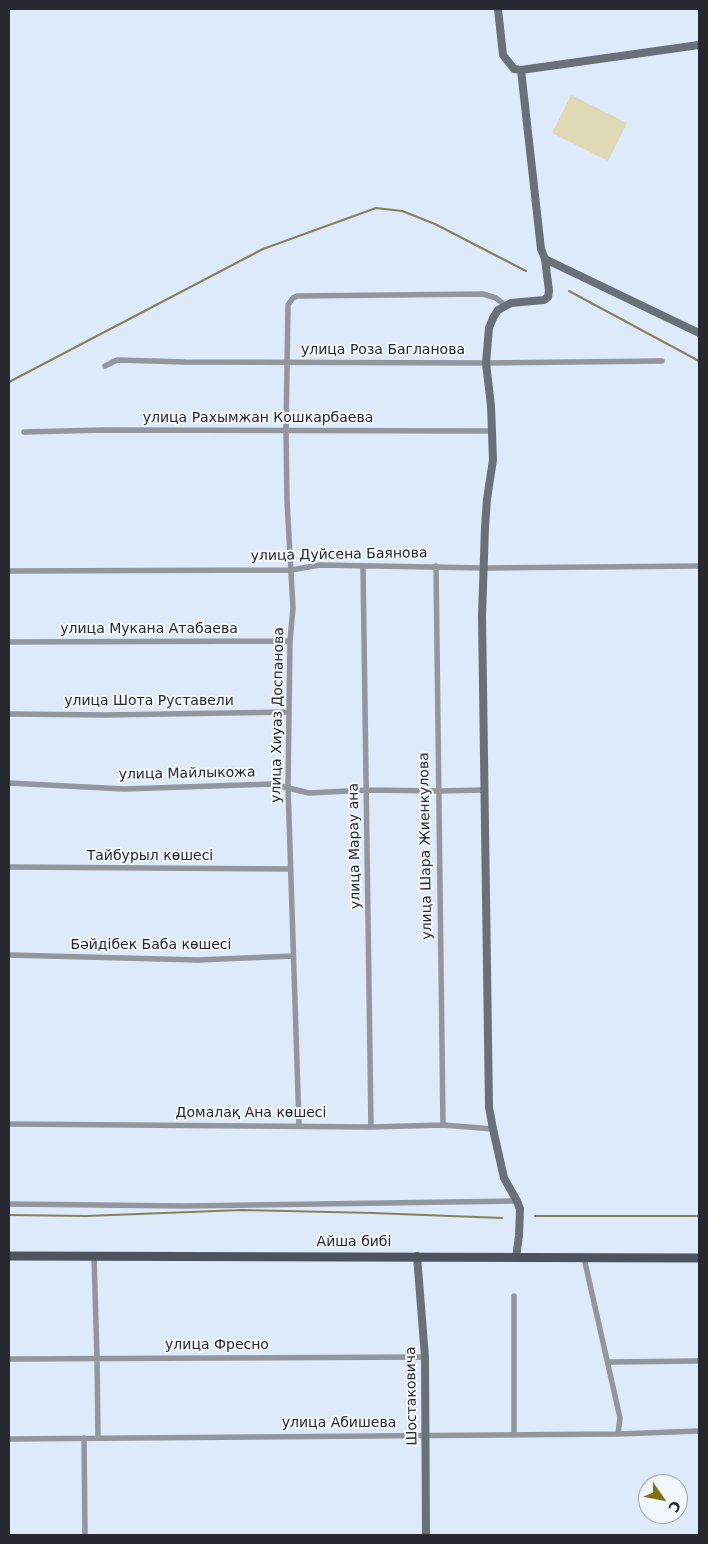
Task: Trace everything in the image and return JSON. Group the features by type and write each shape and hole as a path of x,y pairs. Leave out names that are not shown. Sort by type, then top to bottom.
{"main road":[{"name":"Айша бибі","path":"9,1256 699,1258"}],"street":[{"path":"498,9 502,55 514,69 521,70 699,45"},
{"path":"516,1257 520,1209 504,1178 490,1107 482,616 487,499 493,460 486,363 489,328 498,310 512,304 544,300 548,297 549,292 545,259 541,249 521,70"},
{"path":"545,259 699,333"},
{"name":"улица Хиуаз Доспанова","path":"299,1125 288,788 290,641 293,608 287,501 286,362 288,305 297,296 483,294 496,298 506,306"},
{"name":"улица Роза Багланова","path":"105,366 117,360 486,363 662,361"},
{"name":"улица Рахымжан Кошкарбаева","path":"24,432 105,430 492,431"},
{"name":"улица Дуйсена Баянова","path":"9,571 291,570 320,565 484,568 699,566"},
{"name":"улица Марау ана","path":"363,566 371,1127"},
{"name":"улица Шара Жиенкулова","path":"436,566 443,1125"},
{"name":"улица Мукана Атабаева","path":"9,642 290,641"},
{"name":"улица Шота Руставели","path":"9,714 106,715 289,712"},
{"name":"улица Майлыкожа","path":"9,783 124,789 272,784 309,793 367,790 485,790"},
{"name":"Тайбурыл көшесі","path":"9,867 290,869"},
{"name":"Бәйдібек Баба көшесі","path":"9,955 198,960 293,956"},
{"name":"Домалақ Ана көшесі","path":"9,1124 371,1127 443,1125 493,1129"},
{"path":"9,1204 186,1206 517,1201"},
{"path":"94,1256 98,1438"},
{"name":"Шостаковича","path":"417,1256 425,1357 426,1535"},
{"path":"584,1258 609,1362 620,1418 618,1434"},
{"path":"514,1296 514,1434"},
{"name":"улица Фресно","path":"9,1360 425,1357"},
{"path":"609,1362 699,1361"},
{"name":"улица Абишева","path":"9,1439 618,1434 699,1431"},
{"path":"84,1438 85,1535"}],"shaded area":[{"path":"571,95 627,123 608,161 552,133"}],"waterway":[{"path":"9,382 263,249 376,208 402,211 435,224 526,271"},
{"path":"569,291 699,361"},
{"path":"9,1215 86,1216 242,1210 502,1218"},
{"path":"535,1216 699,1216"}]}
